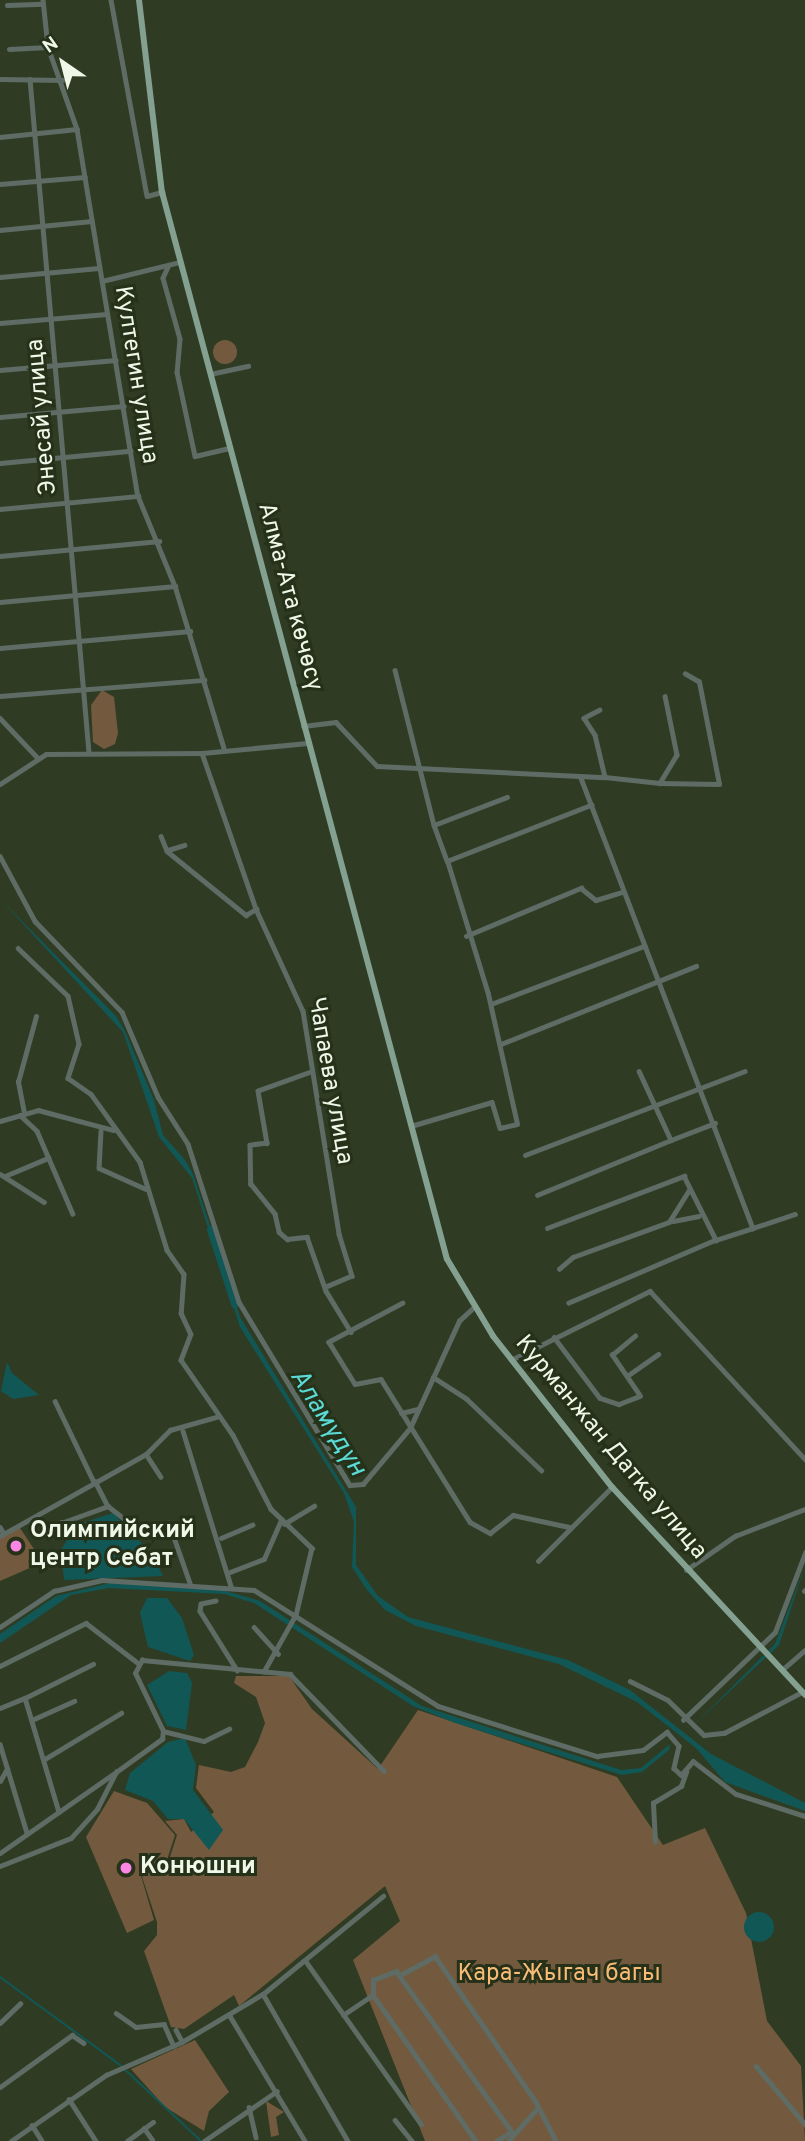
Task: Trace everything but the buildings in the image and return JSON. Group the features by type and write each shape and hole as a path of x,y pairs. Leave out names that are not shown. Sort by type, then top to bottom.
{"main road":[{"name":"Алма-Ата көчөсү","path":"139,0 162,192 429,1199"},
{"name":"Курманжан Датка улица","path":"429,1199 447,1259 473,1308 510,1360 612,1487 686,1570 804,1693"}],"street":[{"path":"111,0 146,196 162,192"},
{"path":"7,5 43,2"},
{"name":"Култегин улица","path":"43,2 48,47 62,80 77,129 138,496 159,541 175,586 224,748"},
{"path":"9,49 48,47"},
{"path":"0,79 62,80"},
{"name":"Энесай улица","path":"30,79 89,752"},
{"path":"0,137 77,129"},
{"path":"0,184 85,177"},
{"path":"0,230 92,221"},
{"path":"102,281 180,262"},
{"path":"169,265 163,278 180,339 177,372 195,456 230,448"},
{"path":"0,277 99,268"},
{"path":"0,323 108,314"},
{"path":"0,370 116,360"},
{"path":"210,374 248,366"},
{"path":"0,417 124,406"},
{"path":"0,463 130,451"},
{"path":"0,509 138,496"},
{"path":"0,555 159,541"},
{"path":"0,602 175,586"},
{"path":"0,648 190,631"},
{"path":"395,670 434,825 447,861 466,936 491,1004 517,1124 500,1128 492,1102 410,1126"},
{"path":"303,726 336,722 370,763 581,778 605,776 714,786 720,780 699,682 685,674"},
{"path":"0,696 204,680"},
{"path":"660,783 677,755 665,696"},
{"path":"600,710 584,718 605,776"},
{"path":"0,718 37,757"},
{"path":"0,784 37,757 89,752 202,753 224,748 308,743"},
{"name":"Чапаева улица","path":"202,753 256,909 303,1011 311,1072 352,1276 326,1287"},
{"path":"581,778 753,1228"},
{"path":"434,825 507,797"},
{"path":"447,861 591,804"},
{"path":"161,836 167,850 246,915 256,909"},
{"path":"167,850 184,845"},
{"path":"0,856 35,920 122,1012 158,1097 188,1144 239,1302 350,1485 363,1483 410,1428 459,1321 473,1308"},
{"path":"466,936 581,888 596,900 623,892"},
{"path":"491,1004 644,946"},
{"path":"18,948 68,996 79,1044 68,1078 91,1094 114,1130 140,1162 146,1189 167,1250 184,1274 181,1313 191,1334 181,1360 216,1417 233,1435 251,1478 282,1522 312,1548 295,1617 278,1654 264,1672"},
{"path":"501,1044 696,966"},
{"path":"36,1016 19,1082 22,1114 37,1131 73,1214"},
{"path":"639,1071 671,1140"},
{"path":"525,1155 745,1071"},
{"path":"311,1072 258,1091 267,1143 250,1144 251,1184 275,1214 279,1232 288,1240 307,1237 326,1287 351,1332"},
{"path":"0,1121 38,1111 101,1131 114,1130"},
{"path":"537,1195 715,1123"},
{"path":"101,1131 99,1168 146,1189"},
{"path":"2,1175 48,1158"},
{"path":"2,1175 44,1202"},
{"path":"547,1228 684,1176 699,1216 716,1240"},
{"path":"669,1222 690,1189"},
{"path":"569,1303 716,1240 795,1214"},
{"path":"559,1269 573,1257 669,1222 699,1216"},
{"path":"510,1360 650,1291 805,1459"},
{"path":"402,1303 329,1342 355,1384 381,1378 470,1522 490,1533 513,1515 569,1527"},
{"path":"554,1337 600,1398 619,1404 636,1397 627,1376 612,1355 635,1336"},
{"path":"627,1376 658,1354"},
{"path":"433,1377 467,1399 541,1470"},
{"path":"55,1401 108,1506 136,1528 169,1523 190,1583"},
{"path":"401,1413 419,1409"},
{"path":"0,1527 2,1535 146,1454 170,1430 183,1431 216,1417"},
{"path":"183,1431 221,1538 231,1586"},
{"path":"146,1454 161,1477"},
{"path":"538,1562 569,1527 612,1487"},
{"path":"57,1537 61,1522 108,1506"},
{"path":"230,1572 264,1559 282,1522 314,1506"},
{"path":"686,1570 735,1536 805,1509"},
{"path":"221,1538 252,1525"},
{"path":"684,1722 775,1633 805,1553"},
{"path":"0,1628 66,1587 119,1578 254,1590 404,1688 478,1718 612,1758 643,1750 667,1732 679,1746 674,1768 681,1775 686,1772"},
{"path":"216,1601 201,1604 200,1611 237,1671"},
{"path":"0,1666 86,1623 138,1663 290,1674 384,1771"},
{"path":"254,1626 278,1654"},
{"path":"781,1670 805,1650"},
{"path":"0,1853 162,1739 163,1731 135,1673 138,1663"},
{"path":"0,1708 93,1664"},
{"path":"630,1681 668,1700 692,1731 724,1733 804,1693"},
{"path":"25,1698 34,1720 59,1812"},
{"path":"34,1720 74,1701"},
{"path":"45,1759 121,1713"},
{"path":"163,1731 204,1741 229,1729"},
{"path":"0,1744 28,1834"},
{"path":"655,1842 653,1803 681,1786 693,1760 736,1794 805,1816"},
{"path":"0,1781 7,1769"},
{"path":"0,1866 71,1838 97,1809 116,1772"},
{"path":"11,2141 69,2099 230,2016 263,1993 383,1896"},
{"path":"400,1975 434,1955 556,2141"},
{"path":"304,1960 421,2124"},
{"path":"343,2015 373,1995 380,1975 392,1968 400,1975 512,2132"},
{"path":"263,1993 348,2141"},
{"path":"373,1995 476,2141"},
{"path":"0,2023 20,2004"},
{"path":"116,2013 136,2027 164,2024 174,2046"},
{"path":"230,2016 304,2141"},
{"path":"176,2031 182,2042"},
{"path":"0,2087 72,2035 84,2043"},
{"path":"756,2066 805,2124"},
{"path":"204,2141 249,2106 276,2091"},
{"path":"69,2099 96,2141"},
{"path":"249,2106 256,2137"},
{"path":"497,2141 512,2132 536,2110"},
{"path":"395,2120 412,2141"},
{"path":"127,2141 153,2122"},
{"path":"32,2125 42,2141"},
{"path":"144,2128 152,2139"},
{"path":"508,2141 512,2132"}],"green space":[{"path":"225,340 234,343 237,352 234,361 225,364 216,361 213,352 216,343"},
{"path":"102,690 114,697 118,733 115,744 104,749 93,742 91,705"},
{"name":"Олимпийский центр Себат","path":"18,1525 38,1555 28,1561 32,1567 0,1581 0,1537"},
{"name":"Кара-Жыгач багы","path":"236,1676 289,1676 312,1709 378,1769 418,1710 617,1777 663,1845 705,1828 746,1913 767,2021 801,2066 805,2141 425,2141 353,1960 400,1921 385,1886 239,2006 234,1995 184,2029 171,2027 144,1951 157,1935 157,1922 142,1877 169,1860 177,1835 165,1821 184,1819 191,1832 214,1812 196,1788 199,1765 231,1772 245,1767 258,1742 265,1723 256,1697 234,1683"},
{"name":"Конюшни","path":"114,1791 147,1803 175,1835 167,1860 141,1876 154,1920 127,1933 86,1837"},
{"path":"195,2040 229,2092 209,2111 204,2131 165,2107 131,2069"},
{"path":"266,2101 284,2112 276,2117 279,2135 271,2137"}],"water":[{"path":"0,899 116,1016 125,1031 154,1100 163,1135 185,1160 193,1174 240,1317 356,1507 356,1565 378,1596 408,1617 568,1660 630,1690 711,1754 805,1803 805,1811 725,1782 696,1748 637,1702 559,1664 416,1626 385,1610 367,1590 352,1567 354,1522 344,1493 240,1327 192,1178 159,1137 123,1032"},
{"path":"7,1362 12,1373 39,1395 13,1399 1,1391"},
{"path":"113,1513 152,1554 163,1576 64,1580 61,1550 68,1538 85,1522"},
{"path":"805,1566 779,1645 694,1725 775,1644"},
{"path":"114,1582 222,1590 260,1601 422,1706 621,1770 641,1768 670,1744 669,1750 642,1772 622,1775 455,1723 413,1706 254,1603 224,1594 109,1588 71,1595 0,1643 0,1634 56,1596"},
{"path":"147,1598 167,1598 182,1618 194,1655 190,1661 148,1647 140,1613"},
{"path":"169,1671 187,1673 192,1683 186,1730 167,1726 147,1685"},
{"path":"185,1738 196,1765 193,1790 223,1830 209,1850 184,1819 168,1819 153,1801 125,1790 130,1773 168,1742"},
{"path":"759,1912 765,1913 773,1921 773,1933 765,1941 759,1942 753,1941 745,1933 744,1927 745,1921 753,1913"}],"waterway":[{"name":"Аламүдүн","path":"211,1230 235,1304"},
{"path":"0,1977 119,2064 201,2141"}],"place":[{"name":"Олимпийский центр Себат","path":"16,1546"},
{"name":"Конюшни","path":"126,1868"}]}
